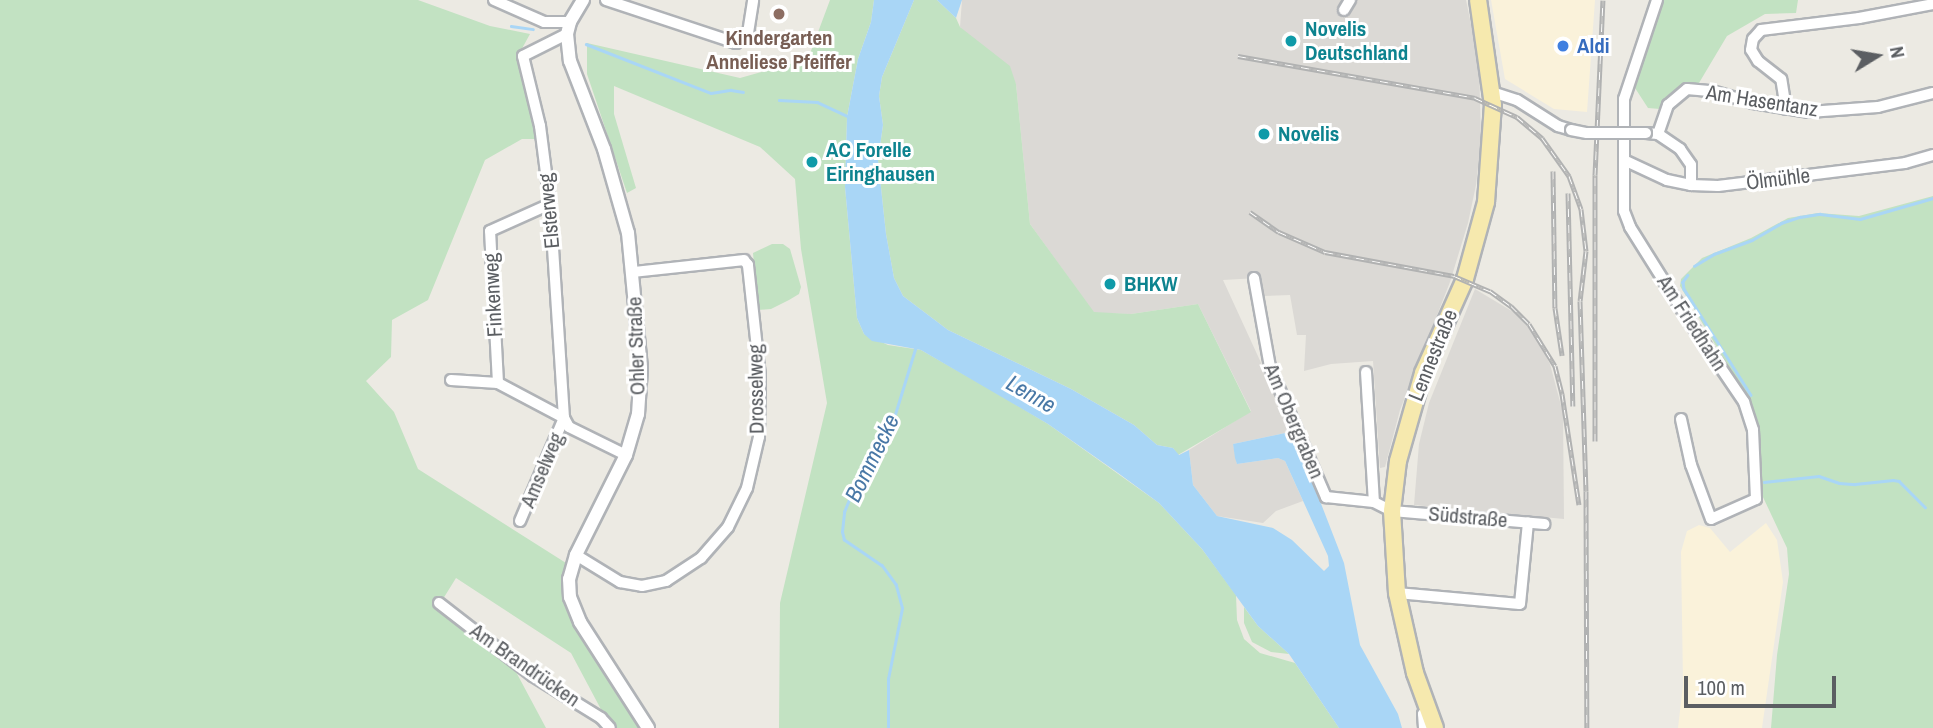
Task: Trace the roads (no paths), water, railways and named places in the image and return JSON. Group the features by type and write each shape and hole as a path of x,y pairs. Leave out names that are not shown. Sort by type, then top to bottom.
{"main road":[{"name":"Lennestraße","path":"1435,728 1415,673 1398,593 1392,511 1398,461 1423,373 1465,279 1486,202 1492,141 1492,92 1478,0"}],"street":[{"path":"494,0 544,22 569,28 583,0"},
{"path":"606,0 736,43 748,33 753,0"},
{"path":"1344,10 1350,0"},
{"name":"Am Friedhahn","path":"1657,0 1624,99 1624,211 1630,228 1744,402 1753,430 1756,499 1711,519 1691,465 1681,419"},
{"path":"1786,109 1781,79 1758,61 1751,50 1753,39 1761,30 1859,18 1933,4"},
{"name":"Elsterweg","path":"564,418 550,204 540,126 523,56 569,28"},
{"name":"Ohler Straße","path":"569,28 570,61 617,191 628,233 641,369 638,414 626,455 576,555 569,579 570,597 580,622 648,728"},
{"name":"Am Hasentanz","path":"1658,134 1668,105 1687,89 1712,91 1786,109 1841,111 1878,107 1933,93"},
{"path":"1492,92 1517,100 1558,126 1571,130 1587,133 1658,134 1680,149 1692,165 1690,185"},
{"name":"Ölmühle","path":"1626,162 1667,180 1690,185 1718,186 1905,163 1933,155"},
{"name":"Finkenweg","path":"498,383 490,231 550,204"},
{"name":"Drosselweg","path":"576,555 620,582 642,586 666,581 701,558 728,527 747,488 759,438 760,376 748,265 744,260 633,272"},
{"name":"Am Obergraben","path":"1254,278 1270,367 1326,497 1374,502 1392,511"},
{"path":"1366,372 1374,502"},
{"name":"Amselweg","path":"451,380 498,383 564,418 569,427 626,455"},
{"name":"Amselweg","path":"520,521 564,418"},
{"name":"Südstraße","path":"1392,511 1544,524"},
{"path":"1398,593 1520,604 1528,522"},
{"name":"Am Brandrücken","path":"439,603 533,676 601,718 610,728"},
{"path":"1424,728 1423,714 1428,711"}],"water":[{"name":"Lenne","path":"874,0 914,0 882,77 879,96 883,125 878,160 886,234 894,278 903,296 948,330 1071,389 1134,425 1157,445 1173,448 1179,455 1189,450 1193,485 1217,516 1273,528 1292,540 1324,571 1329,566 1328,556 1285,461 1278,458 1237,464 1235,458 1233,444 1285,433 1296,439 1344,563 1360,645 1398,714 1402,728 1339,728 1289,654 1258,626 1202,549 1159,503 1048,424 921,350 872,341 864,334 857,318 845,187 847,117 858,59 871,22"},
{"path":"937,0 962,0 956,18"}],"waterway":[{"path":"511,26 533,29"},
{"path":"586,44 711,93 731,90 743,92"},
{"path":"779,100 817,102 849,117"},
{"path":"1694,266 1714,254 1752,240 1781,223 1800,217 1820,214 1860,219 1933,198"},
{"path":"1688,275 1683,282 1684,289 1751,395"},
{"name":"Bommecke","path":"888,728 888,679 902,608 896,585 882,566 844,540 842,532 844,512 852,492 880,452 892,424 916,346"},
{"path":"1764,482 1819,476 1839,483 1855,484 1893,480 1899,481 1925,507"}],"railway":[{"path":"1595,441 1595,175 1603,0"},
{"path":"1238,56 1475,98 1517,117 1542,138 1569,176 1581,209 1586,251 1580,301 1586,491 1587,728"},
{"path":"1553,171 1555,308 1562,355"},
{"path":"1568,193 1573,406"},
{"path":"1250,212 1279,232 1325,252 1454,276 1490,291 1511,306 1529,324 1555,366 1562,394 1579,505"}],"place":[{"name":"Kindergarten Anneliese Pfeiffer","path":"779,14"},
{"name":"Novelis Deutschland","path":"1291,41"},
{"name":"Aldi","path":"1563,46"},
{"name":"Novelis","path":"1264,134"},
{"name":"AC Forelle Eiringhausen","path":"812,162"},
{"name":"BHKW","path":"1110,284"}]}
